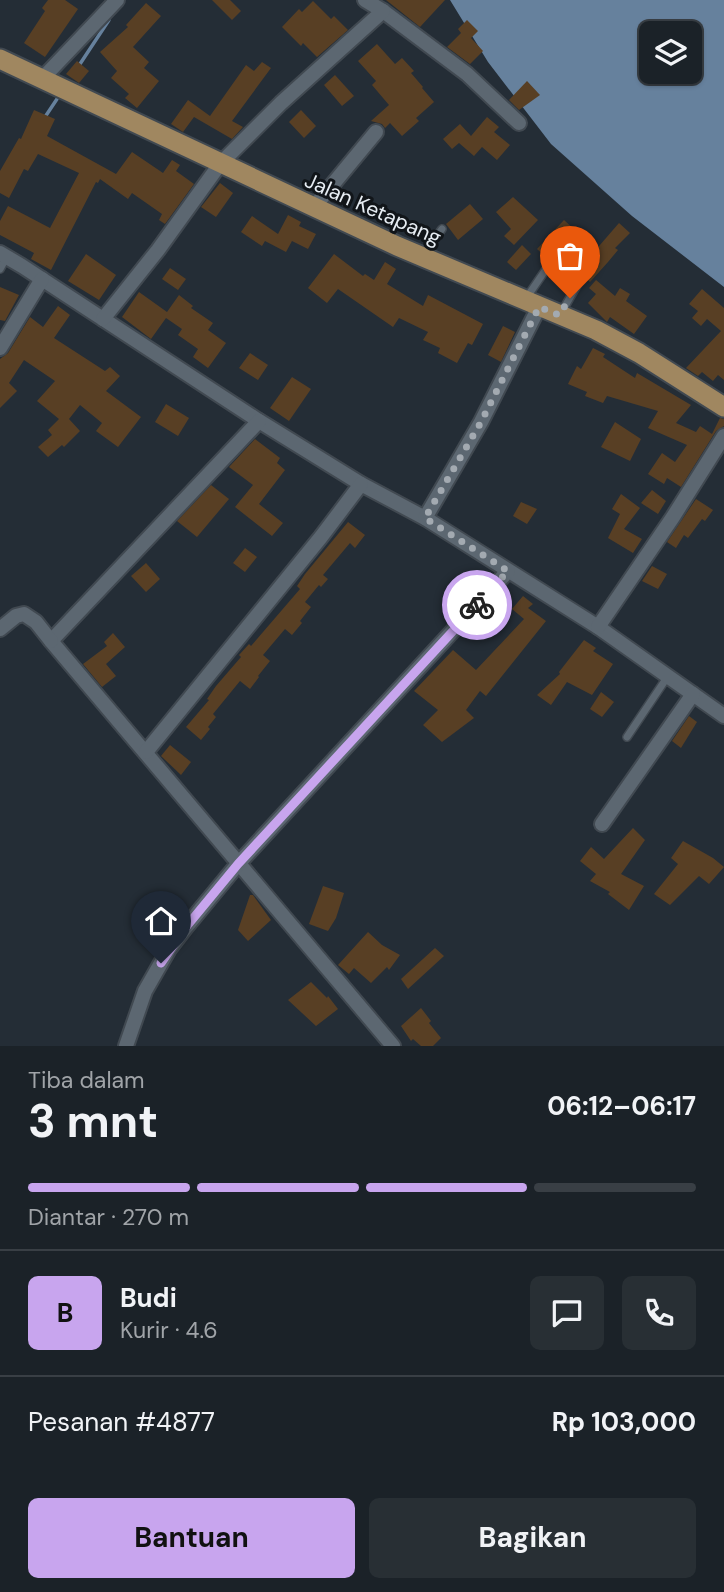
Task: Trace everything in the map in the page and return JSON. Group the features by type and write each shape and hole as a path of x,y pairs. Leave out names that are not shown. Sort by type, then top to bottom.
{"main road":[{"name":"Jalan Ketapang","path":"0,59 421,256 596,330 724,407"}],"street":[{"path":"42,79 117,0"},
{"path":"365,0 467,74 519,124"},
{"path":"103,319 158,250 220,164 281,103 383,11"},
{"path":"314,207 376,132"},
{"path":"2,260 42,279 259,421 361,484 425,518 598,627 724,716"},
{"path":"0,348 42,279"},
{"path":"425,518 481,422 532,304"},
{"path":"51,641 259,421"},
{"path":"598,627 724,436"},
{"path":"146,752 361,484"},
{"path":"125,1046 145,991 169,949 238,864 508,571"},
{"path":"0,629 24,614 36,622 393,1046"},
{"path":"601,824 693,694"}],"lane":[{"path":"421,256 442,229"},
{"path":"532,304 553,259"},
{"path":"559,315 580,280"},
{"path":"627,737 669,675"}],"water":[{"path":"450,0 724,0 724,287 632,216 551,144 488,62"}],"building":[{"path":"48,0 65,0 78,9 45,57 24,43 45,11 42,8"},
{"path":"212,0 230,0 241,11 232,20"},
{"path":"386,0 445,0 420,27"},
{"path":"313,1 331,19 334,16 348,30 317,57 282,27 299,9 302,12"},
{"path":"146,3 161,16 133,47 149,62 144,68 159,81 137,108 125,98 129,94 111,78 117,71 100,52 128,27 126,25"},
{"path":"467,20 478,31 471,38 483,51 470,64 447,47 461,33 458,29"},
{"path":"377,44 395,64 402,58 434,102 416,118 419,121 402,136 390,123 385,128 382,124 371,121 389,105 372,85 376,81 358,61"},
{"path":"77,61 89,71 79,83 66,74"},
{"path":"262,62 271,68 232,121 243,127 232,139 194,117 183,132 171,124 188,100 210,116 246,65 254,71"},
{"path":"335,75 354,96 342,106 324,85"},
{"path":"527,81 540,95 519,110 509,100"},
{"path":"34,110 55,119 47,136 116,174 132,152 163,173 172,160 180,165 176,171 194,184 165,224 159,220 162,214 132,193 128,199 100,179 51,270 31,259 34,253 0,235 0,221 8,206 50,228 79,173 38,154 28,171 24,169 9,198 0,193 0,171 19,138 21,139"},
{"path":"301,110 316,126 304,138 289,122"},
{"path":"487,117 499,127 494,132 510,145 497,160 482,147 474,156 459,143 452,149 443,139 460,124 471,136"},
{"path":"220,183 233,193 216,217 201,207"},
{"path":"513,197 538,220 514,245 504,236 511,229 496,212"},
{"path":"470,204 483,219 458,240 446,224"},
{"path":"288,215 301,222 299,226 316,234 308,249 292,241 286,252 265,241 262,246 241,232 252,216 278,234"},
{"path":"564,220 576,231 573,234 593,253 619,223 630,233 615,248 618,250 590,282 556,254 551,253 547,258 537,249"},
{"path":"522,245 531,254 516,270 507,262"},
{"path":"86,254 116,275 99,300 68,281"},
{"path":"334,254 363,276 365,274 374,280 385,262 396,269 387,284 423,306 428,295 483,324 472,345 468,343 457,363 438,353 440,348 423,340 428,332 399,318 393,327 338,289 327,303 308,288"},
{"path":"170,268 186,279 178,290 162,279"},
{"path":"596,280 615,296 620,288 630,294 626,301 647,316 634,334 610,317 607,322 588,303 596,294 589,288"},
{"path":"0,287 19,295 5,321 0,320"},
{"path":"702,289 724,308 724,380 718,375 713,381 702,372 698,376 686,368 721,331 707,319 701,326 692,318 698,311 689,304"},
{"path":"139,292 167,312 179,295 193,306 191,308 213,323 208,330 226,343 208,368 193,357 198,349 178,335 182,329 166,318 151,339 122,317"},
{"path":"58,306 70,315 54,338 105,371 110,367 120,376 106,391 141,417 118,447 96,431 102,423 80,405 69,419 80,431 64,447 62,445 48,457 38,447 52,435 48,430 59,419 37,401 55,381 24,360 9,383 17,391 0,408 0,359 8,353 30,317 43,327"},
{"path":"503,326 515,332 501,362 488,355"},
{"path":"593,348 635,378 637,373 691,405 676,423 696,432 700,426 712,434 720,418 724,419 724,426 716,431 681,487 667,478 664,484 648,474 662,453 675,462 687,445 648,428 658,411 607,396 603,403 585,396 587,392 568,384 577,366 581,369"},
{"path":"250,353 268,365 258,380 239,368"},
{"path":"292,377 311,389 289,421 270,408"},
{"path":"166,404 189,418 178,436 155,422"},
{"path":"615,422 641,439 630,461 601,447"},
{"path":"255,439 280,458 277,463 285,470 259,504 283,523 272,536 235,507 253,485 229,467"},
{"path":"211,485 229,499 197,537 177,521"},
{"path":"652,490 666,501 658,514 641,503"},
{"path":"621,494 640,508 624,529 642,539 633,553 608,538 620,514 612,509"},
{"path":"696,499 713,510 705,521 702,519 688,538 684,535 676,548 667,542"},
{"path":"521,502 537,509 527,524 513,516"},
{"path":"348,522 365,535 355,548 350,543 323,575 328,579 321,587 319,585 305,602 311,607 300,621 302,623 292,635 285,629 263,655 270,661 250,689 240,681 213,714 216,717 201,740 186,727 241,657 239,655 249,644 251,646 300,589 297,586 305,574"},
{"path":"245,548 257,557 245,572 233,563"},
{"path":"146,563 160,579 146,592 131,576"},
{"path":"652,566 667,574 658,589 642,581"},
{"path":"523,596 533,604 528,608 546,621 486,696 480,691 466,710 474,718 442,742 423,725 438,710 414,691 453,650 476,670 524,619 512,609"},
{"path":"113,633 125,647 106,664 116,676 102,687 83,664 107,646 104,642"},
{"path":"584,640 596,648 593,651 613,664 592,695 567,682 551,705 537,695 560,674"},
{"path":"601,692 614,702 602,717 590,709"},
{"path":"689,716 697,722 681,748 672,741"},
{"path":"170,745 191,762 181,775 161,756"},
{"path":"633,828 645,840 621,874 644,886 629,910 608,894 610,892 590,881 596,874 580,861 591,847 604,859"},
{"path":"683,841 724,867 709,884 699,876 670,905 654,894 678,864 671,858"},
{"path":"323,886 344,893 336,918 328,931 309,924"},
{"path":"250,895 253,895 271,920 248,941 238,930"},
{"path":"368,932 382,945 400,955 389,970 387,967 371,983 354,968 349,974 338,965"},
{"path":"435,948 444,956 408,989 401,979"},
{"path":"311,982 327,998 328,996 338,1009 316,1026 288,1000"},
{"path":"421,1008 441,1038 433,1046 421,1046 413,1039 411,1041 401,1026"}],"waterway":[{"path":"78,67 109,20"},
{"path":"45,117 57,99"}],"way so far":[{"path":"477,605 508,571 425,518 481,422 539,307 559,315 570,298"}],"route":[{"path":"161,963 186,927 238,864 477,605"}]}
